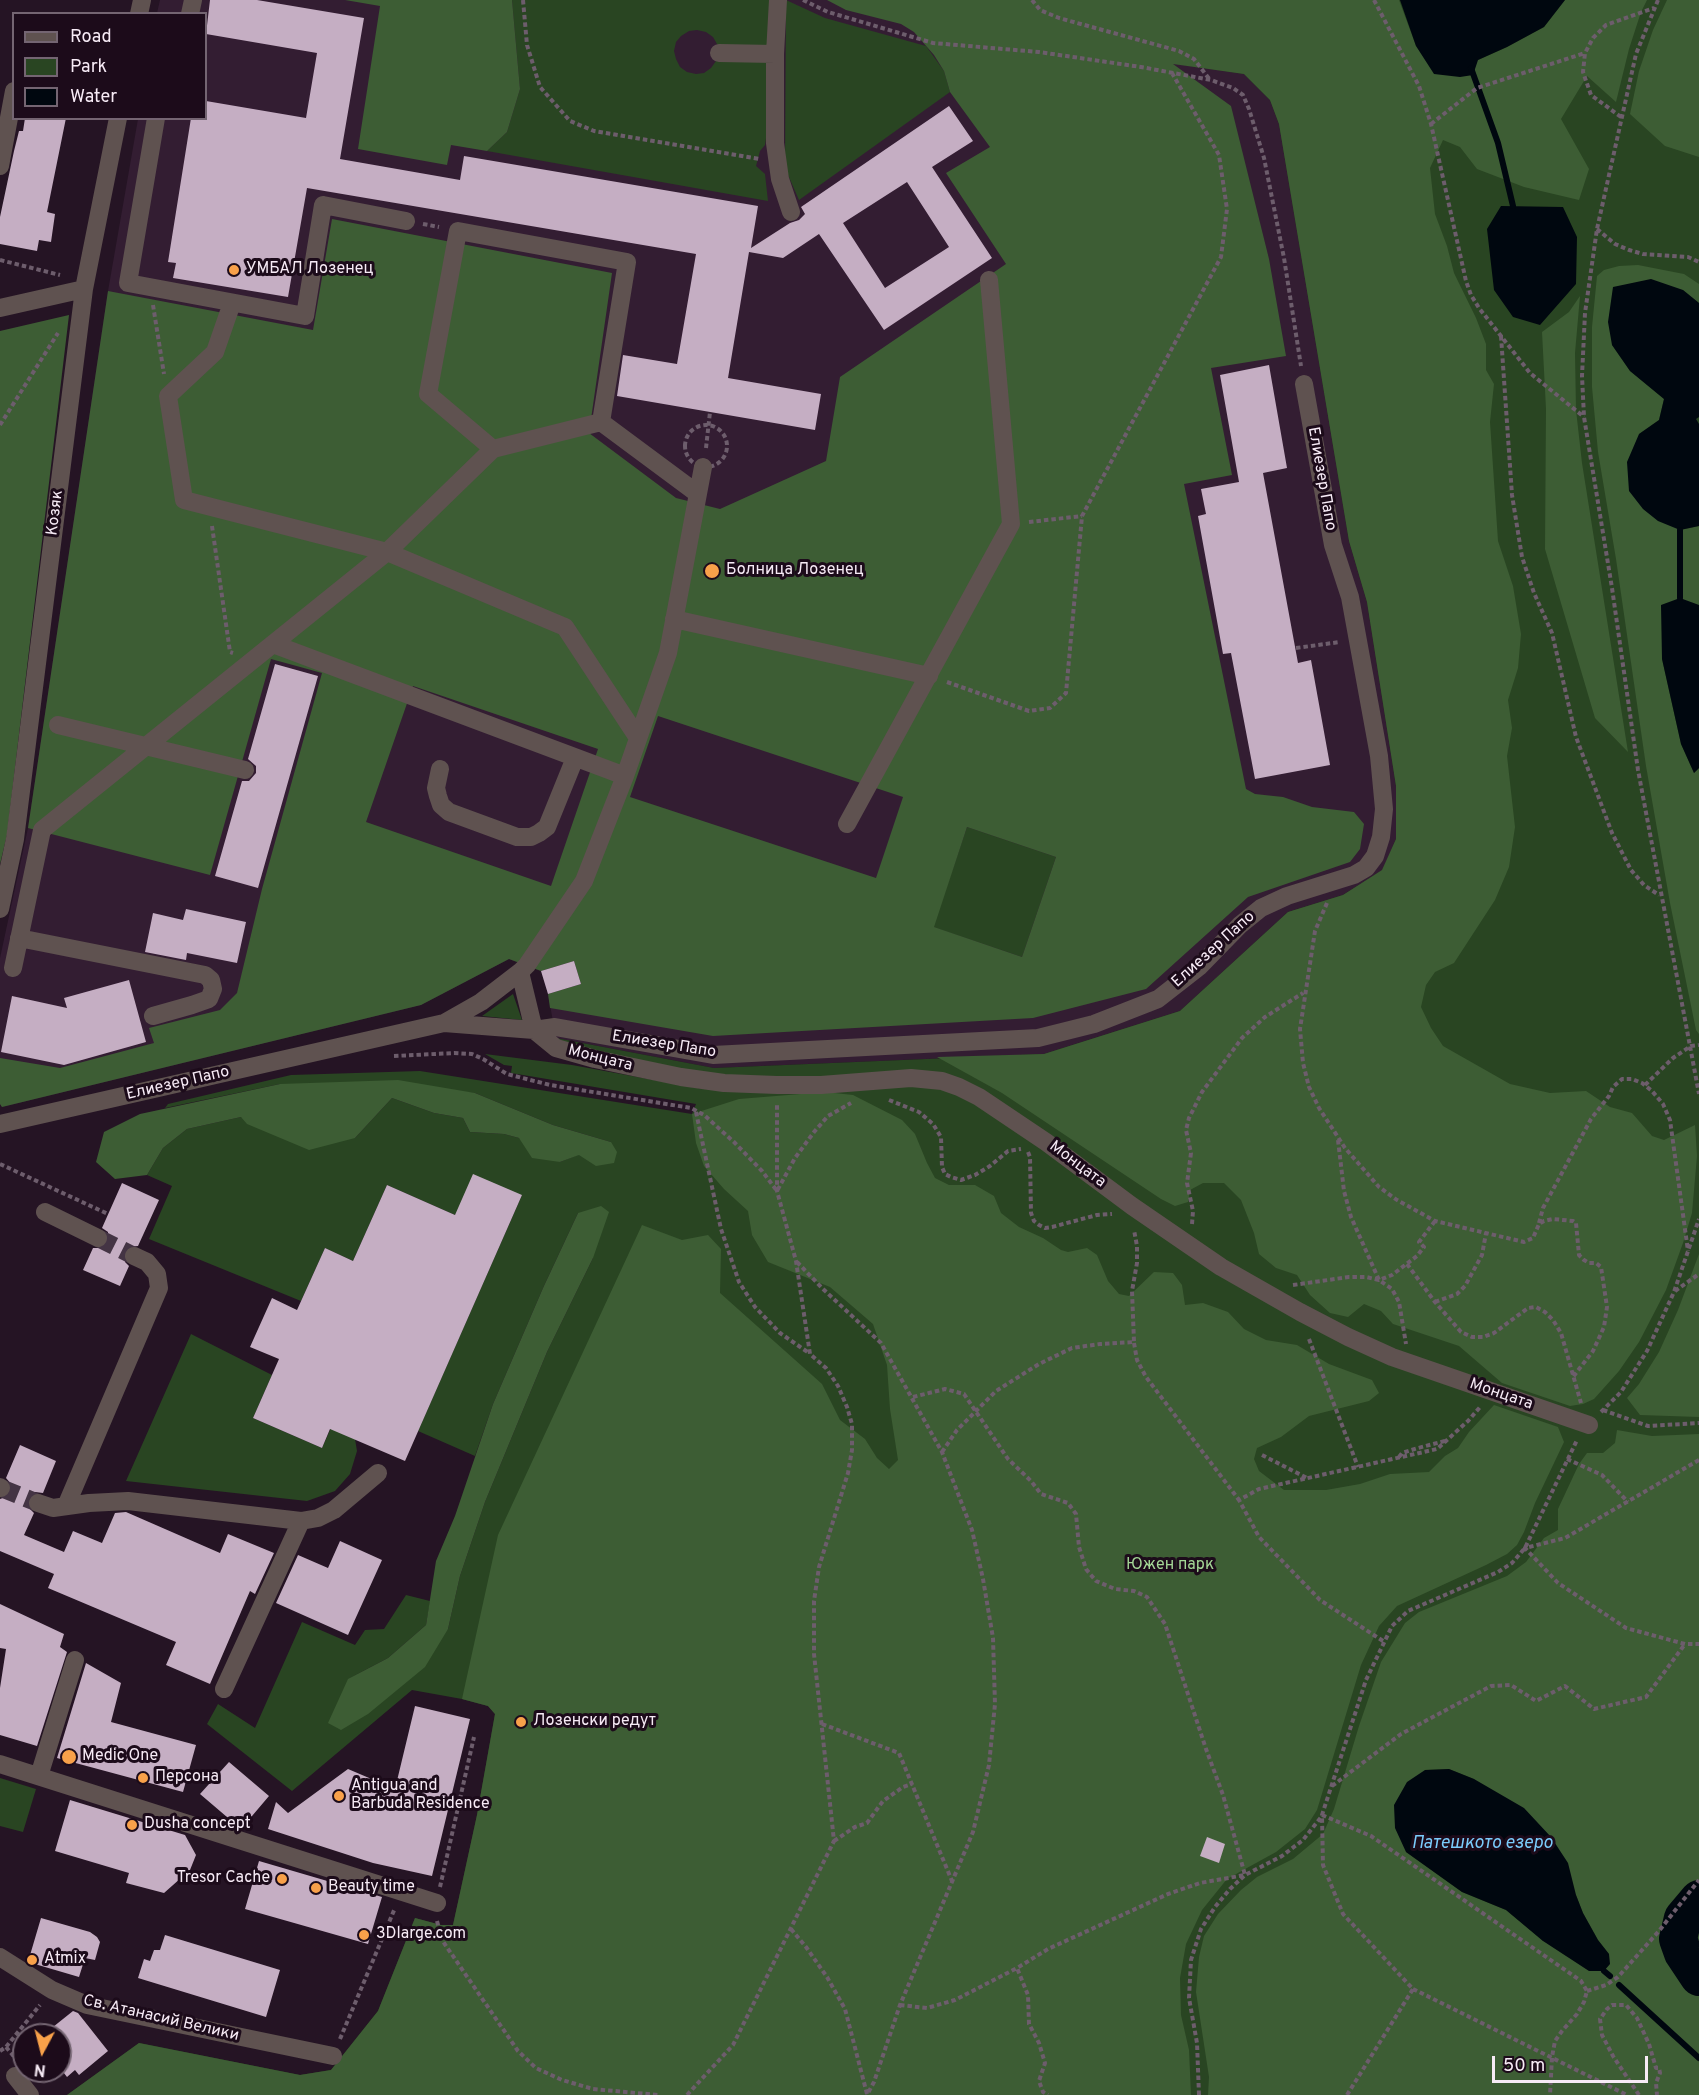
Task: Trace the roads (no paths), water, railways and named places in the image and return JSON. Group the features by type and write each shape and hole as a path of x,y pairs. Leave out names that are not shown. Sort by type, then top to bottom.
{"street":[{"path":"778,0 775,54 777,162 791,212"},
{"path":"718,53 775,54"},
{"path":"0,166 12,102"},
{"name":"Козяк","path":"0,909 15,839 84,289 118,120"},
{"path":"156,120 128,283 305,316 323,205 406,221"},
{"path":"493,449 428,394 458,231 627,262 601,422"},
{"path":"847,824 1011,524 989,280"},
{"path":"0,308 84,289"},
{"path":"232,303 215,352 168,396 184,500 387,552 565,627 638,738"},
{"name":"Елиезер Папо","path":"0,1124 444,1023 534,1030 555,1027 713,1055 1038,1038 1094,1024 1158,999 1199,967 1240,925 1261,908 1287,896 1354,875 1366,868 1375,856 1382,837 1384,809 1379,756 1350,597 1333,545 1304,384"},
{"path":"13,968 42,830 387,552 493,449 601,422"},
{"path":"601,422 698,494"},
{"path":"444,1023 481,1002 527,965 584,881 625,776 668,653 703,467"},
{"path":"674,619 929,676"},
{"path":"273,645 625,776"},
{"path":"58,724 245,770"},
{"path":"440,769 436,788 441,805 449,812 517,837 531,837 546,827 575,758"},
{"path":"19,938 205,975 211,980 213,989 208,999 153,1016"},
{"path":"520,972 534,1030"},
{"name":"Монцата","path":"534,1030 556,1048 681,1077 724,1083 821,1085 911,1078 942,1081 958,1087 998,1110 1046,1142 1128,1211 1188,1244 1221,1267 1300,1312 1348,1337 1409,1363 1589,1425"},
{"path":"45,1212 98,1238"},
{"path":"66,1506 159,1288 157,1274 147,1262 134,1256"},
{"path":"38,1503 54,1508 128,1501 301,1521 318,1518 334,1510 378,1473"},
{"path":"224,1689 301,1521"},
{"path":"39,1776 75,1660"},
{"path":"0,1764 437,1903"},
{"name":"Св. Атанасий Велики","path":"0,1957 52,1990 87,2005 333,2056"},
{"path":"21,2083 30,2095"}],"water":[{"path":"1400,0 1565,0 1544,27 1478,60 1473,75 1460,77 1434,74 1416,46"},
{"path":"1501,206 1563,207 1577,237 1576,284 1540,325 1513,317 1494,290 1487,229"},
{"path":"1651,279 1683,290 1699,303 1699,417 1696,419 1699,424 1699,526 1680,530 1658,521 1643,509 1629,491 1627,462 1639,434 1659,420 1664,399 1630,371 1612,345 1608,322 1613,287"},
{"path":"1680,598 1699,605 1699,768 1694,773 1681,744 1662,659 1661,605"},
{"name":"Патешкото езеро","path":"1449,1769 1474,1779 1524,1808 1551,1837 1568,1863 1583,1913 1609,1954 1610,1964 1604,1971 1589,1971 1543,1941 1506,1910 1462,1892 1406,1852 1395,1828 1394,1805 1407,1782 1425,1770"}],"waterway":[{"path":"1471,68 1498,143 1513,206"},
{"path":"1680,530 1680,598"},
{"path":"1699,1899 1683,1918 1678,1939 1683,1953 1699,1977"},
{"path":"1604,1971 1610,1976"},
{"path":"1619,1985 1699,2058"}],"tunnel":[{"path":"98,1238 134,1256"},
{"path":"1,1488 38,1503"}],"place":[{"name":"УМБАЛ Лозенец","path":"234,270"},
{"name":"Болница Лозенец","path":"712,571"},
{"name":"Лозенски редут","path":"521,1722"},
{"name":"Medic One","path":"69,1757"},
{"name":"Персона","path":"143,1778"},
{"name":"Antigua and Barbuda Residence","path":"339,1796"},
{"name":"Dusha concept","path":"132,1825"},
{"name":"Tresor Cache","path":"282,1879"},
{"name":"Beauty time","path":"316,1888"},
{"name":"3Dlarge.com","path":"364,1935"},
{"name":"Atmix","path":"32,1960"}],"park label":[{"name":"Южен парк","path":"1170,1566"}]}
